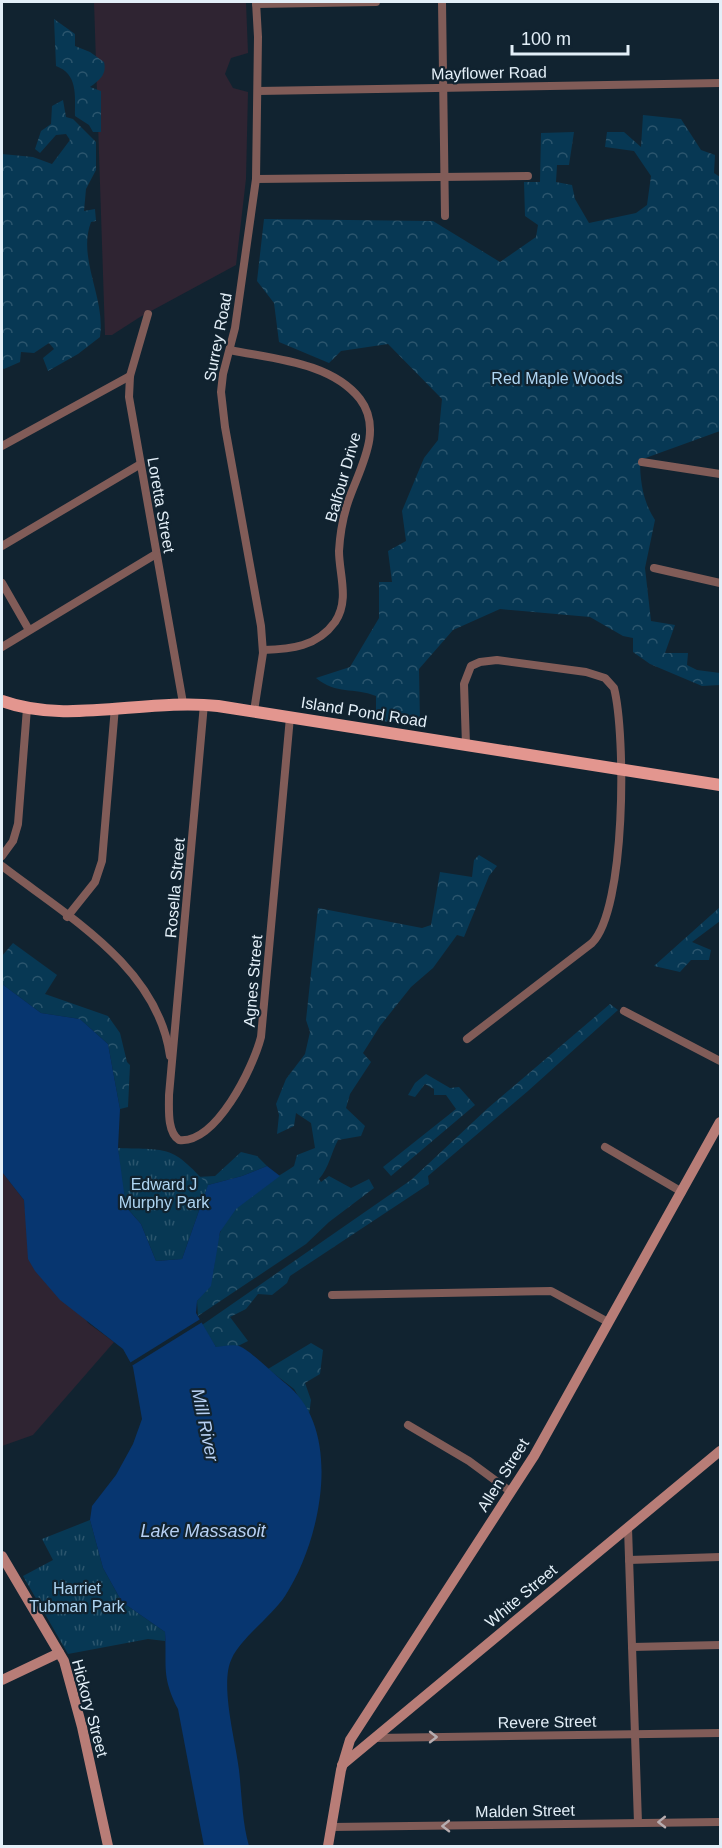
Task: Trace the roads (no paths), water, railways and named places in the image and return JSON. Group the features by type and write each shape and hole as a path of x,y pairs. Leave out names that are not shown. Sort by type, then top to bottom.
{"main road":[{"name":"Island Pond Road","path":"2,701 27,708 68,712 115,707 204,704 720,785"},
{"name":"Allen Street","path":"328,1846 342,1765 361,1721 511,1492 720,1122"},
{"name":"White Street","path":"342,1765 720,1450"},
{"name":"Hickory Street","path":"2,1556 64,1661 82,1727 108,1846"},
{"path":"2,1680 59,1653"}],"street":[{"path":"256,3 376,2"},
{"path":"442,2 445,216"},
{"name":"Surrey Road","path":"254,711 263,650 261,626 223,414 222,380 230,350 256,179 258,91 256,3"},
{"name":"Mayflower Road","path":"258,91 720,83"},
{"path":"256,179 528,176"},
{"name":"Loretta Street","path":"148,314 130,376 130,405 183,703"},
{"name":"Balfour Drive","path":"230,350 298,364 327,374 358,397 366,411 371,428 369,443 348,502 341,532 339,557 343,596 339,615 326,633 308,645 263,650"},
{"path":"2,446 130,376"},
{"path":"642,462 720,474"},
{"path":"2,546 140,465"},
{"path":"2,647 156,554"},
{"path":"654,568 720,583"},
{"path":"2,583 28,630"},
{"path":"466,745 463,687 468,672 475,663 497,660 586,672 603,677 614,688 623,771 617,856 602,930 592,943 467,1040"},
{"name":"Rosella Street","path":"171,1073 204,704"},
{"path":"67,917 95,882 102,861 115,707"},
{"path":"2,856 12,844 17,828 27,708"},
{"name":"Agnes Street","path":"171,1073 169,1107 173,1133 179,1140 192,1140 216,1122 248,1075 257,1052 265,1018 290,717"},
{"path":"2,866 108,949 146,990 165,1032 171,1073"},
{"path":"624,1011 720,1061"},
{"path":"605,1147 682,1191"},
{"path":"332,1295 551,1291 608,1322"},
{"path":"408,1425 469,1461 511,1492"},
{"path":"627,1528 638,1823"},
{"path":"629,1560 720,1557"},
{"path":"632,1647 720,1645"},
{"name":"Revere Street","path":"375,1738 720,1732"},
{"name":"Malden Street","path":"331,1827 720,1822"}],"water":[{"name":"Lake Massasoit","path":"2,984 41,1013 80,1019 108,1044 120,1109 118,1148 126,1207 141,1224 156,1261 182,1259 208,1185 242,1176 267,1166 280,1176 236,1209 220,1232 211,1286 197,1301 196,1313 216,1347 234,1345 244,1349 285,1383 304,1403 315,1428 321,1456 321,1486 317,1517 298,1573 279,1604 236,1650 228,1669 229,1713 249,1846 204,1846 178,1709 167,1679 165,1632 122,1602 103,1568 90,1520 92,1506 116,1475 133,1444 142,1419 133,1367 123,1349 60,1300 35,1271 28,1259 24,1200 2,1172"}],"park label":[{"name":"Red Maple Woods","path":"557,378"},
{"name":"Edward J Murphy Park","path":"164,1193"},
{"name":"Harriet Tubman Park","path":"77,1597"}],"water label":[{"name":"Mill River","path":"205,1425"}]}
